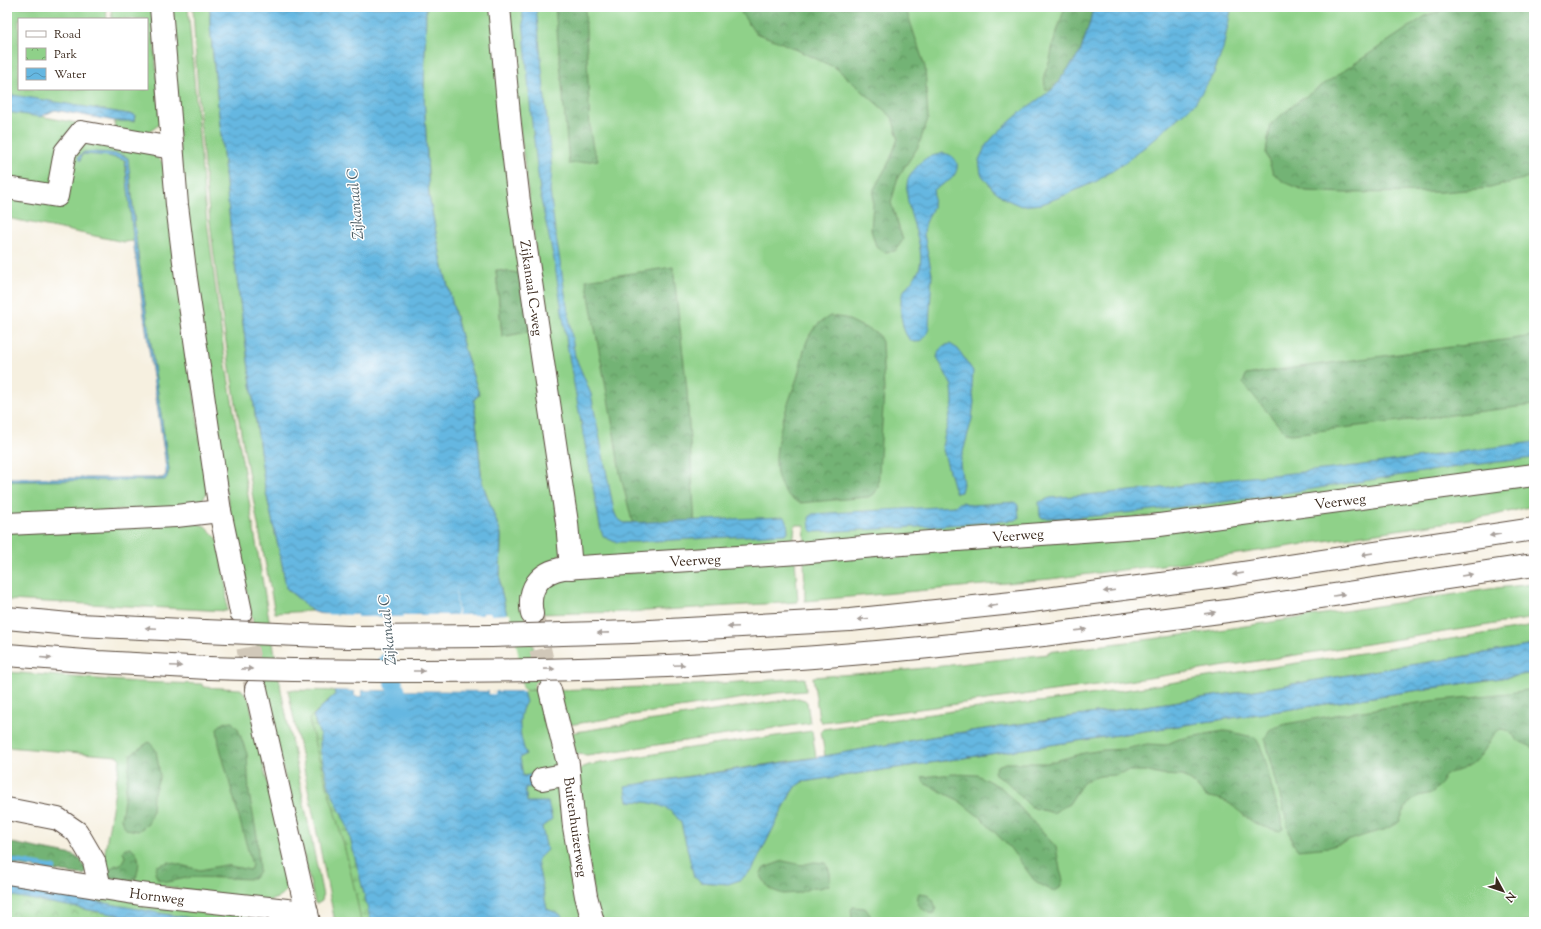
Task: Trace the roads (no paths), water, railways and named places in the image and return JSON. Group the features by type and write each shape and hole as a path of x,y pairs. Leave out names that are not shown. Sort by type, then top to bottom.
{"main road":[{"path":"161,7 177,205 186,278 220,512 240,612"},
{"name":"Zijkanaal C-weg","path":"499,7 519,202 567,523 571,568"},
{"path":"7,188 57,196 65,152 81,132 172,148"},
{"name":"Veerweg","path":"532,614 530,606 532,594 538,581 551,571 571,568 799,553 1152,526 1534,475"},
{"path":"7,524 176,516 220,512"},
{"path":"7,618 79,625 348,637 492,636 632,632 850,620 1031,601 1230,575 1534,529"},
{"path":"7,655 208,668 345,671 611,668 804,658 1043,635 1235,610 1534,565"},
{"path":"256,689 308,918"},
{"name":"Buitenhuizerweg","path":"550,690 561,731 569,774 574,827 592,922"},
{"path":"542,779 569,774"},
{"path":"7,809 58,819 77,832 94,861 100,888"},
{"name":"Hornweg","path":"7,873 140,894 287,910 308,918"}],"water":[{"path":"210,7 426,7 424,95 429,196 442,263 464,348 479,394 474,400 482,482 501,534 500,585 516,653 330,617 312,611 286,588 265,488 232,242 210,26"},
{"path":"522,7 536,7 552,171 550,190 575,356 591,394 614,511 617,518 624,523 784,517 787,521 788,532 785,534 615,542 604,537 601,531 569,357 554,260 541,200 531,115"},
{"path":"1093,7 1231,7 1231,10 1223,49 1214,73 1195,103 1146,146 1097,181 1042,204 1021,206 1005,199 992,188 981,174 979,160 986,145 996,134 1022,111 1053,89 1080,53"},
{"path":"7,94 135,115 134,121 115,121 55,110 40,117 7,112"},
{"path":"84,152 113,153 128,158 137,248 169,470 165,480 7,481 7,478 163,478 166,474 134,247 125,160 108,156 84,154 82,155 80,161 78,159 79,156"},
{"path":"943,153 954,158 957,168 956,173 951,179 934,190 933,207 925,225 924,234 932,274 929,326 926,336 917,342 912,341 907,337 904,331 901,315 902,295 919,270 921,256 908,200 908,179 912,172 925,159 930,156"},
{"path":"950,344 958,349 973,371 972,386 974,402 972,419 960,463 963,484 961,492 956,493 942,446 953,403 952,386 937,357 943,346"},
{"path":"1534,442 1534,458 1441,469 1208,504 1088,517 1043,518 1040,516 1039,502 1050,498 1153,489 1231,479 1332,469"},
{"path":"963,502 971,505 1015,502 1018,505 1019,518 1015,520 940,526 814,532 810,529 809,518 812,514 955,506 958,503"},
{"path":"1534,645 1534,673 802,782 795,787 791,793 752,870 740,880 728,884 701,882 694,877 681,823 676,816 671,811 658,805 628,801 625,786 813,758 937,736 1249,691"},
{"path":"334,690 355,691 355,696 362,696 362,690 489,691 489,694 495,691 523,691 526,702 521,714 520,727 526,754 520,758 523,776 541,773 543,785 525,788 527,802 548,802 552,819 542,827 547,850 537,860 547,909 560,914 566,922 371,922 347,826 329,787 320,750 320,735 313,716 335,694"},
{"path":"7,885 217,922 155,922 7,895"}],"waterway":[{"name":"Zijkanaal C","path":"387,662 404,714"},
{"path":"7,860 54,868"}],"tunnel":[{"path":"241,615 255,687"},
{"path":"533,617 549,689"}]}
